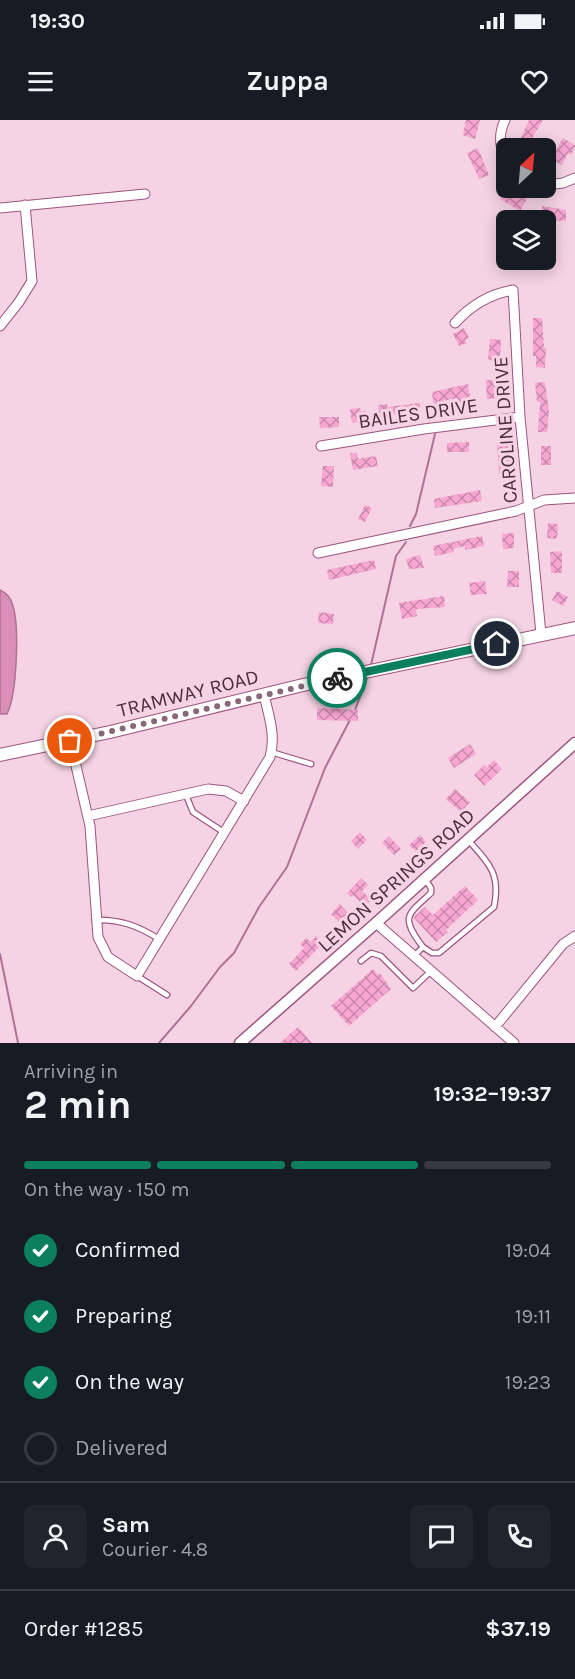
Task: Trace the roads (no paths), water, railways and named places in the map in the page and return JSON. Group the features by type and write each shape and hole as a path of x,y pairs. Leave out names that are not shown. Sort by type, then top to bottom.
{"main road":[{"name":"TRAMWAY ROAD","path":"0,755 70,741 280,691 575,628"}],"street":[{"path":"500,138 505,120"},
{"path":"556,184 575,178"},
{"path":"0,208 146,194"},
{"path":"0,326 32,281 25,205"},
{"name":"CAROLINE DRIVE","path":"455,323 481,300 494,294 513,290 520,417 541,634"},
{"name":"BAILES DRIVE","path":"321,446 424,429 520,417"},
{"path":"318,553 516,511 544,500 575,498"},
{"path":"70,741 88,816 98,937 108,957 137,976 265,767 271,752 272,728 264,695"},
{"name":"LEMON SPRINGS ROAD","path":"240,1043 575,743"},
{"path":"88,816 217,789 244,801"},
{"path":"376,923 514,1043"},
{"path":"495,1027 563,944 575,936"}],"lane":[{"path":"271,752 311,764"},
{"path":"186,794 192,812 225,833"},
{"path":"425,879 431,892 413,908 408,921 423,947 432,953 439,953 494,907 492,868 468,840"},
{"path":"95,920 123,921 159,939"},
{"path":"414,956 423,947"},
{"path":"361,961 371,953 381,956 413,988 431,971"},
{"path":"137,976 167,995"}],"waterway":[{"path":"410,526 416,514 435,434"},
{"path":"371,665 396,556 406,542"},
{"path":"355,710 368,676"},
{"path":"159,1043 234,953 259,907 287,867 325,768 351,718"},
{"path":"0,954 18,1043"}]}
